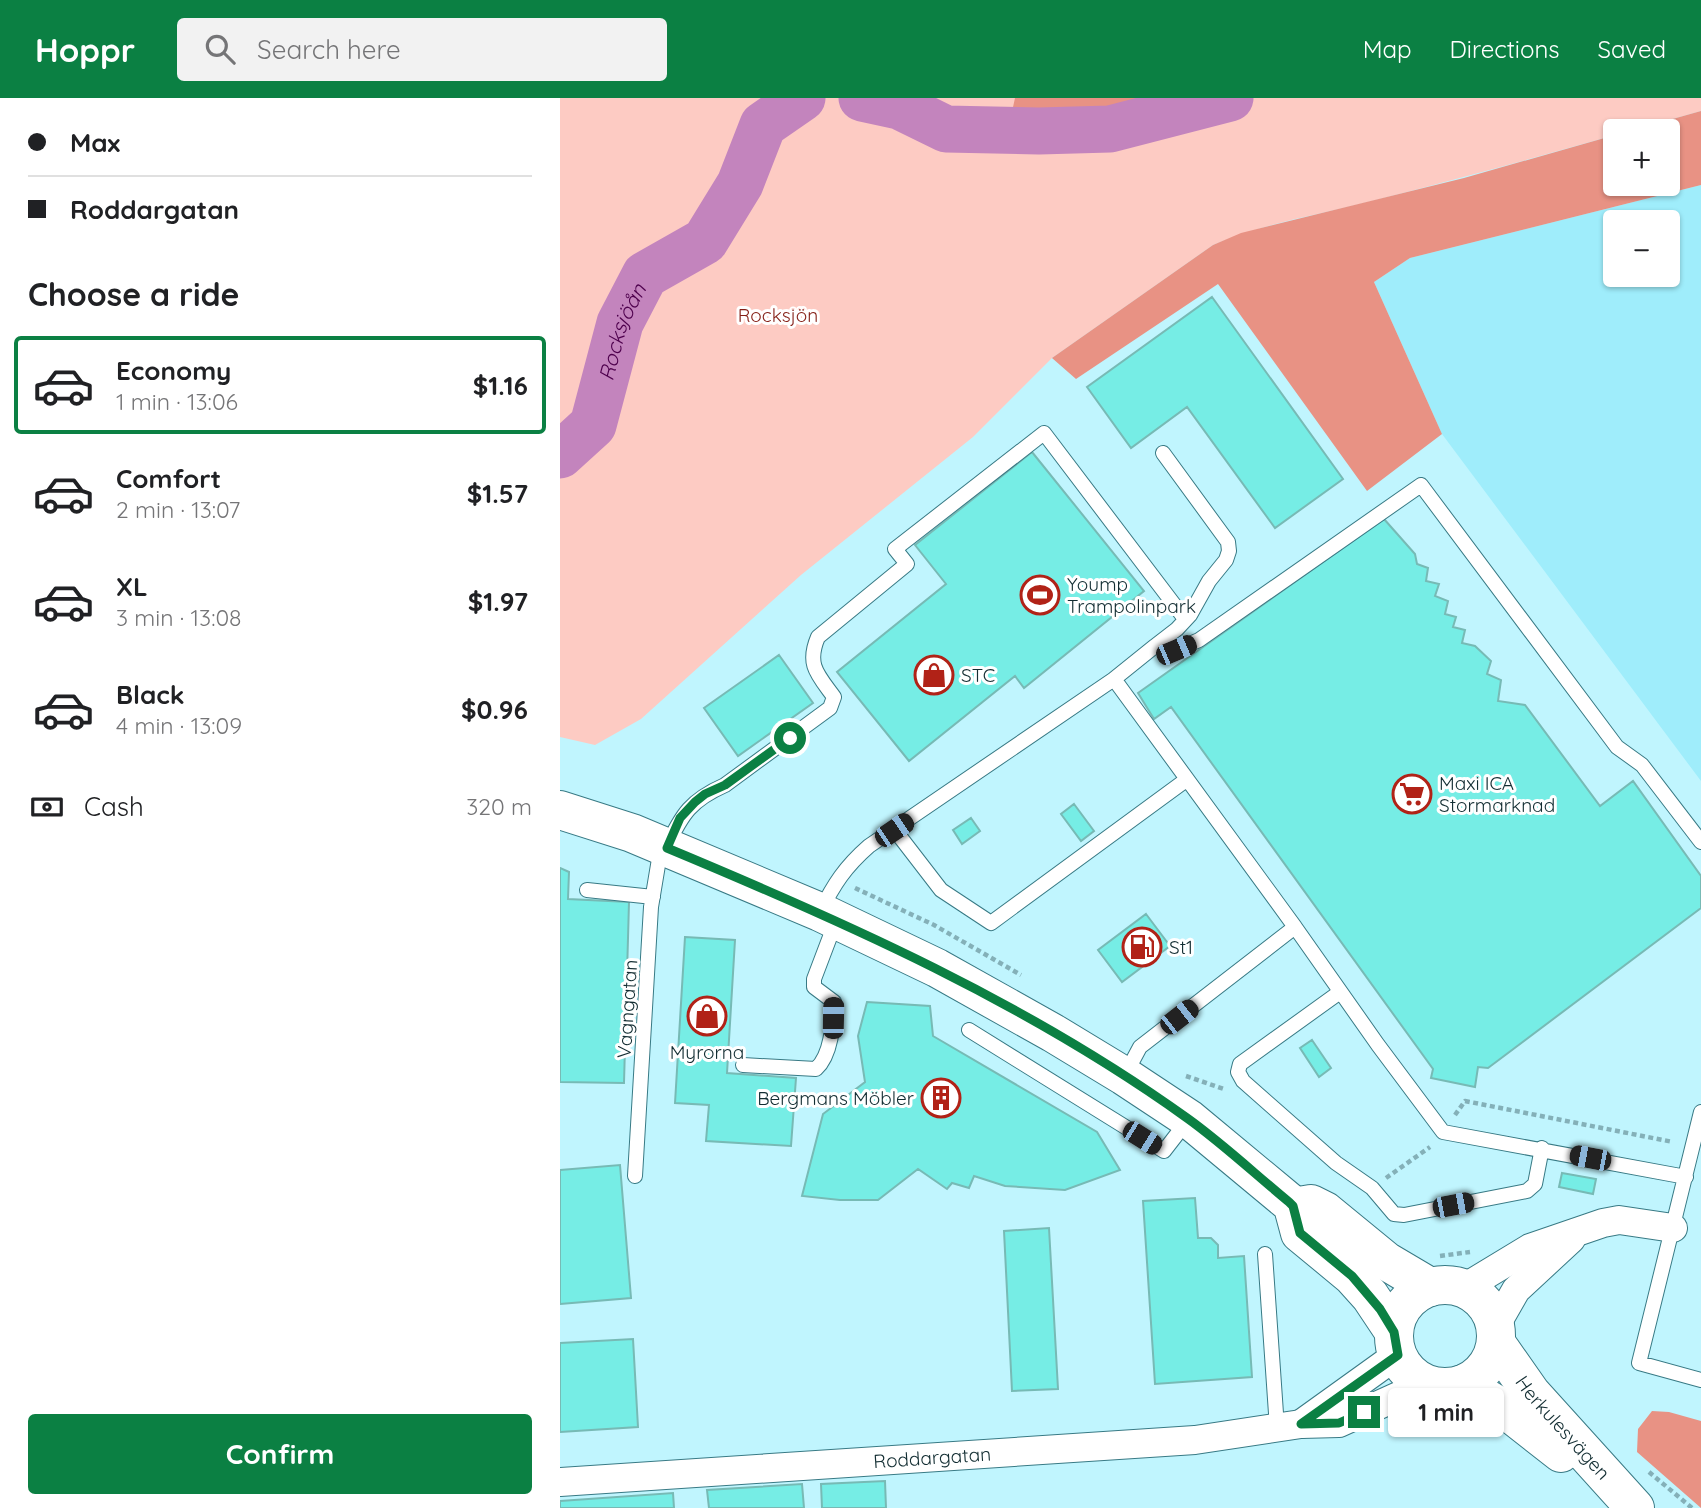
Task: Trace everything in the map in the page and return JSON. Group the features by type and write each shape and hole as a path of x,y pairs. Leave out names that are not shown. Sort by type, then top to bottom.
{"main road":[{"path":"560,810 632,833 828,916 937,968 1054,1032 1188,1119 1293,1206 1300,1233 1352,1276 1370,1296 1413,1376 1449,1386 1475,1378 1485,1368 1493,1356 1496,1334 1485,1303 1386,1261 1325,1211 1311,1204 1293,1206"},
{"path":"1396,1343 1398,1317 1405,1304 1416,1294 1447,1287"},
{"name":"Herkulesvägen","path":"1496,1334 1531,1393 1634,1508"},
{"name":"Herkulesvägen","path":"1449,1386 1510,1413 1634,1508"}],"street":[{"path":"1447,1287 1530,1248 1619,1220 1674,1228"},
{"path":"1496,1334 1516,1290 1578,1232"},
{"name":"Roddargatan","path":"1289,1426 1396,1343"},
{"name":"Roddargatan","path":"560,1482 1195,1440 1289,1426 1339,1423 1403,1394 1449,1386"}],"lane":[{"name":"Vagngatan","path":"635,1176 653,897 664,846 680,818 695,802 725,785 830,708 834,697 815,670 811,652 818,637 907,564 895,549 1044,433 1185,620"},
{"path":"743,1065 816,1069 823,1062 834,1002 814,987 814,979 836,881 851,862 1114,679 1185,620 1226,560 1228,542 1163,453"},
{"path":"1155,646 1176,650 1199,640 1421,485 1617,747 1642,765 1701,842"},
{"path":"1114,679 1443,1132 1542,1148 1686,1177"},
{"path":"894,830 941,890 991,923 1186,780"},
{"path":"587,890 653,897"},
{"path":"1124,1076 1140,1047 1295,927"},
{"path":"1340,992 1240,1064 1238,1072 1243,1081 1327,1155 1372,1188 1394,1214 1404,1215 1527,1191 1535,1184 1542,1148"},
{"path":"969,1030 1164,1151 1188,1119"},
{"path":"1701,1112 1639,1363 1701,1380"},
{"path":"1265,1254 1289,1426"}],"path":[{"path":"1465,1101 1693,1146"}],"shaded area":[{"path":"1015,98 1196,98 1110,129 1008,130"},
{"path":"1701,111 1701,185 1680,190 1680,119 1673,119"},
{"path":"1603,138 1603,196 1657,196 1410,258 1374,282 1442,434 1367,491 1218,284 1076,379 1052,358 1213,245 1241,233 1464,178"},
{"path":"1701,185 1701,781 1442,434 1374,282 1410,258 1657,196 1680,196 1680,190"},
{"path":"1652,1411 1669,1412 1701,1421 1701,1508 1637,1452 1638,1429"}],"green space":[{"name":"Rocksjön","path":"560,98 1701,98 1701,111 1673,119 1603,119 1603,138 1372,201 1271,225 1213,245 1052,358 973,437 801,575 641,719 595,745 560,737"}],"building":[{"path":"1212,297 1343,479 1275,528 1187,407 1131,448 1087,387"},
{"path":"1032,452 1144,591 1024,688 1015,676 909,761 837,672 946,584 915,545"},
{"name":"Maxi ICA Stormarknad","path":"1384,519 1415,554 1417,564 1428,568 1426,581 1439,584 1435,596 1448,601 1445,614 1456,617 1453,627 1465,630 1462,643 1475,646 1491,661 1487,674 1501,680 1498,701 1525,705 1600,806 1633,781 1701,876 1701,908 1488,1068 1478,1067 1475,1087 1431,1078 1433,1069 1171,707 1154,719 1138,693"},
{"path":"779,655 813,703 738,756 704,708"},
{"path":"1074,804 1094,831 1081,841 1061,814"},
{"path":"971,818 980,831 962,844 953,830"},
{"path":"560,868 569,872 568,899 629,902 624,1083 560,1082"},
{"path":"1146,914 1170,946 1122,982 1098,950"},
{"path":"685,937 735,940 727,1073 796,1078 791,1146 706,1141 709,1105 675,1103"},
{"name":"Bergmans Möbler","path":"867,1002 930,1006 933,1036 1097,1132 1120,1170 1065,1190 1005,1186 974,1176 969,1188 952,1183 947,1189 918,1169 878,1200 802,1196 823,1114 865,1082 858,1036"},
{"path":"1312,1040 1331,1068 1319,1077 1300,1048"},
{"path":"620,1165 631,1298 560,1304 560,1170"},
{"path":"1562,1173 1596,1179 1593,1194 1559,1187"},
{"path":"1195,1198 1198,1238 1211,1238 1218,1245 1218,1258 1244,1256 1252,1377 1155,1384 1143,1201"},
{"path":"1049,1228 1058,1389 1012,1391 1004,1231"},
{"path":"633,1339 638,1427 560,1432 560,1343"},
{"path":"885,1481 886,1508 822,1508 821,1484"},
{"path":"802,1484 804,1508 709,1508 707,1490"},
{"path":"673,1493 674,1508 560,1508 560,1501"}],"waterway":[{"name":"Rocksjöån","path":"560,455 593,425 620,323 645,275 705,241 740,184 763,125 802,98"},
{"name":"Rocksjöån","path":"862,98 899,106 946,129 1039,131 1110,129 1230,98"}],"place":[{"name":"Yoump Trampolinpark","path":"1040,595"},
{"name":"STC","path":"934,675"},
{"name":"Maxi ICA Stormarknad","path":"1412,794"},
{"name":"St1","path":"1142,947"},
{"name":"Myrorna","path":"707,1016"},
{"name":"Bergmans Möbler","path":"941,1098"}],"route":[{"path":"790,738 725,785 695,802 680,818 667,848 820,912 937,968 1054,1032 1188,1119 1293,1206 1300,1233 1352,1276 1380,1309 1394,1332 1398,1355 1301,1424 1339,1423 1364,1412"}]}
